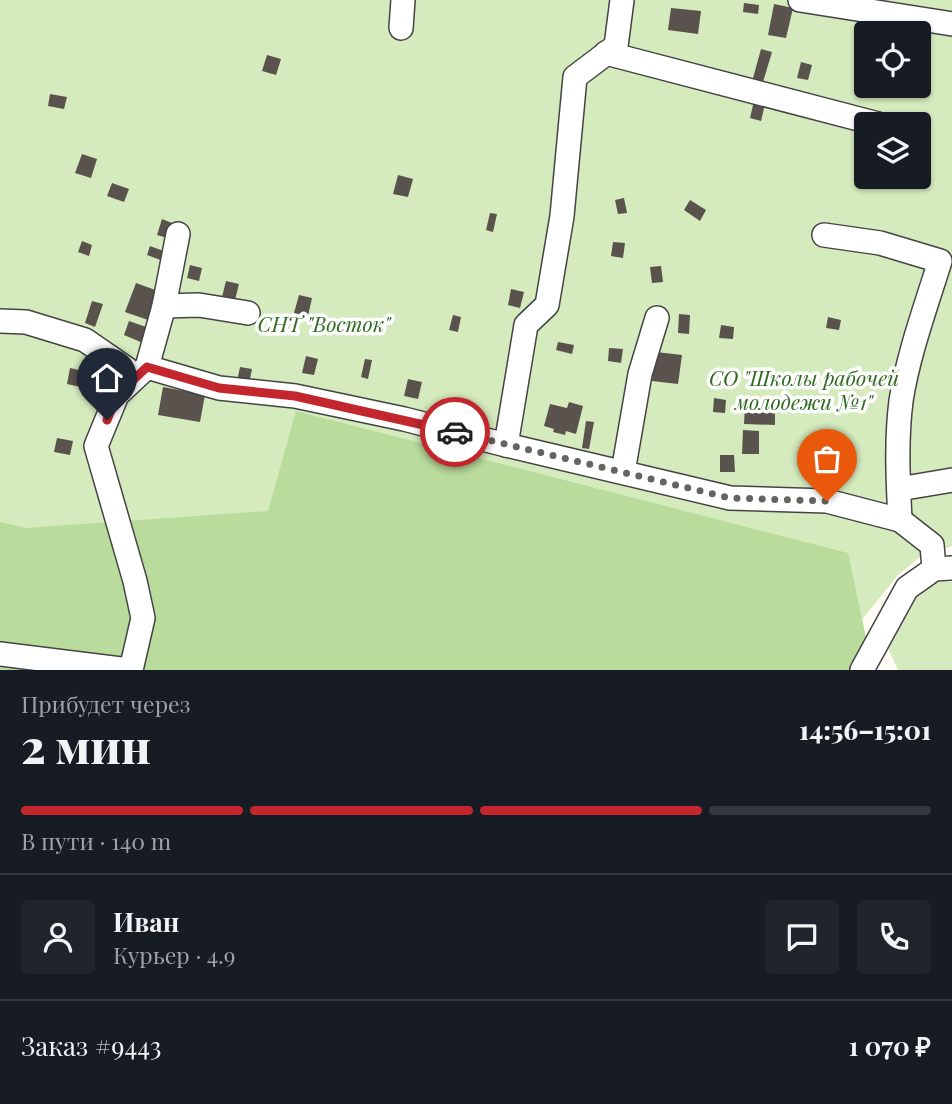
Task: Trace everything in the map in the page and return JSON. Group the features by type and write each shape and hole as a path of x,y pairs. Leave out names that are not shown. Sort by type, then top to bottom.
{"street":[{"path":"401,28 403,0"},
{"path":"506,445 526,325 547,305 562,216 575,77 616,46 622,0"},
{"path":"800,0 952,24"},
{"path":"606,53 854,118"},
{"path":"0,654 124,670 144,618 96,446 117,395 147,367 164,306 178,234"},
{"path":"824,235 880,243 940,261 918,332 901,401 900,520"},
{"path":"164,306 199,305 248,313"},
{"path":"623,472 640,374 657,318"},
{"path":"0,321 26,322 85,340 127,369 130,383"},
{"path":"147,367 219,388 295,396 404,419 730,498 827,501 900,520 932,545 943,569 907,588 867,667"},
{"path":"899,489 952,480"}],"green space":[{"name":"СНТ \"Восток\"","path":"0,0 952,0 952,546 920,557 898,575 827,663 0,622"},
{"path":"296,411 848,553 873,670 0,670 0,522 26,528 268,511"},
{"path":"930,582 952,582 952,670 898,670 886,644 904,609"}],"building":[{"path":"744,3 759,5 758,14 743,12"},
{"path":"774,4 793,8 786,38 768,35"},
{"path":"671,8 701,11 698,34 668,30"},
{"path":"761,49 772,52 763,82 753,78"},
{"path":"267,55 281,59 276,75 262,71"},
{"path":"801,62 812,65 808,80 797,78"},
{"path":"50,94 67,97 64,109 48,106"},
{"path":"754,101 765,104 761,121 750,118"},
{"path":"82,154 97,159 91,178 75,173"},
{"path":"398,175 413,179 408,197 393,194"},
{"path":"112,183 129,189 124,202 107,196"},
{"path":"624,198 627,213 618,214 615,200"},
{"path":"690,200 706,210 700,221 684,210"},
{"path":"490,213 497,214 493,232 486,230"},
{"path":"162,219 172,223 167,238 157,235"},
{"path":"82,241 92,245 89,256 78,252"},
{"path":"613,242 625,243 623,258 611,256"},
{"path":"150,246 169,253 166,262 147,255"},
{"path":"190,265 202,268 199,281 187,278"},
{"path":"661,266 663,282 652,283 650,267"},
{"path":"226,281 239,284 235,300 222,297"},
{"path":"136,283 161,292 151,321 125,312"},
{"path":"511,289 524,292 520,308 508,305"},
{"path":"299,295 312,298 308,316 294,313"},
{"path":"92,301 103,304 95,327 85,323"},
{"path":"679,314 690,315 689,334 678,333"},
{"path":"453,315 461,317 458,332 449,330"},
{"path":"828,317 841,320 839,330 826,328"},
{"path":"129,321 149,328 143,343 124,335"},
{"path":"721,325 734,327 733,339 719,338"},
{"path":"558,342 574,345 572,354 556,350"},
{"path":"609,348 623,349 621,363 608,361"},
{"path":"656,352 682,355 678,384 652,381"},
{"path":"306,356 318,359 314,375 302,373"},
{"path":"365,359 372,360 368,379 361,377"},
{"path":"240,367 252,369 249,384 237,381"},
{"path":"70,368 88,372 85,388 67,384"},
{"path":"408,379 422,382 418,399 404,396"},
{"path":"163,387 205,395 200,422 158,415"},
{"path":"714,398 726,400 725,413 713,412"},
{"path":"569,402 583,406 576,434 566,431 565,435 553,432 554,429 544,426 550,404 567,408"},
{"path":"745,406 775,407 775,425 744,424"},
{"path":"586,421 594,422 589,449 582,448"},
{"path":"743,430 759,431 759,454 742,454"},
{"path":"57,438 73,441 70,455 54,452"},
{"path":"720,455 734,455 735,472 720,472"}],"way so far":[{"path":"455,432 730,498 827,501"}],"route":[{"path":"107,420 117,395 147,367 219,388 295,396 455,432"}],"park label":[{"name":"СО \"Школы рабочей молодежи №1\"","path":"804,391"}]}
